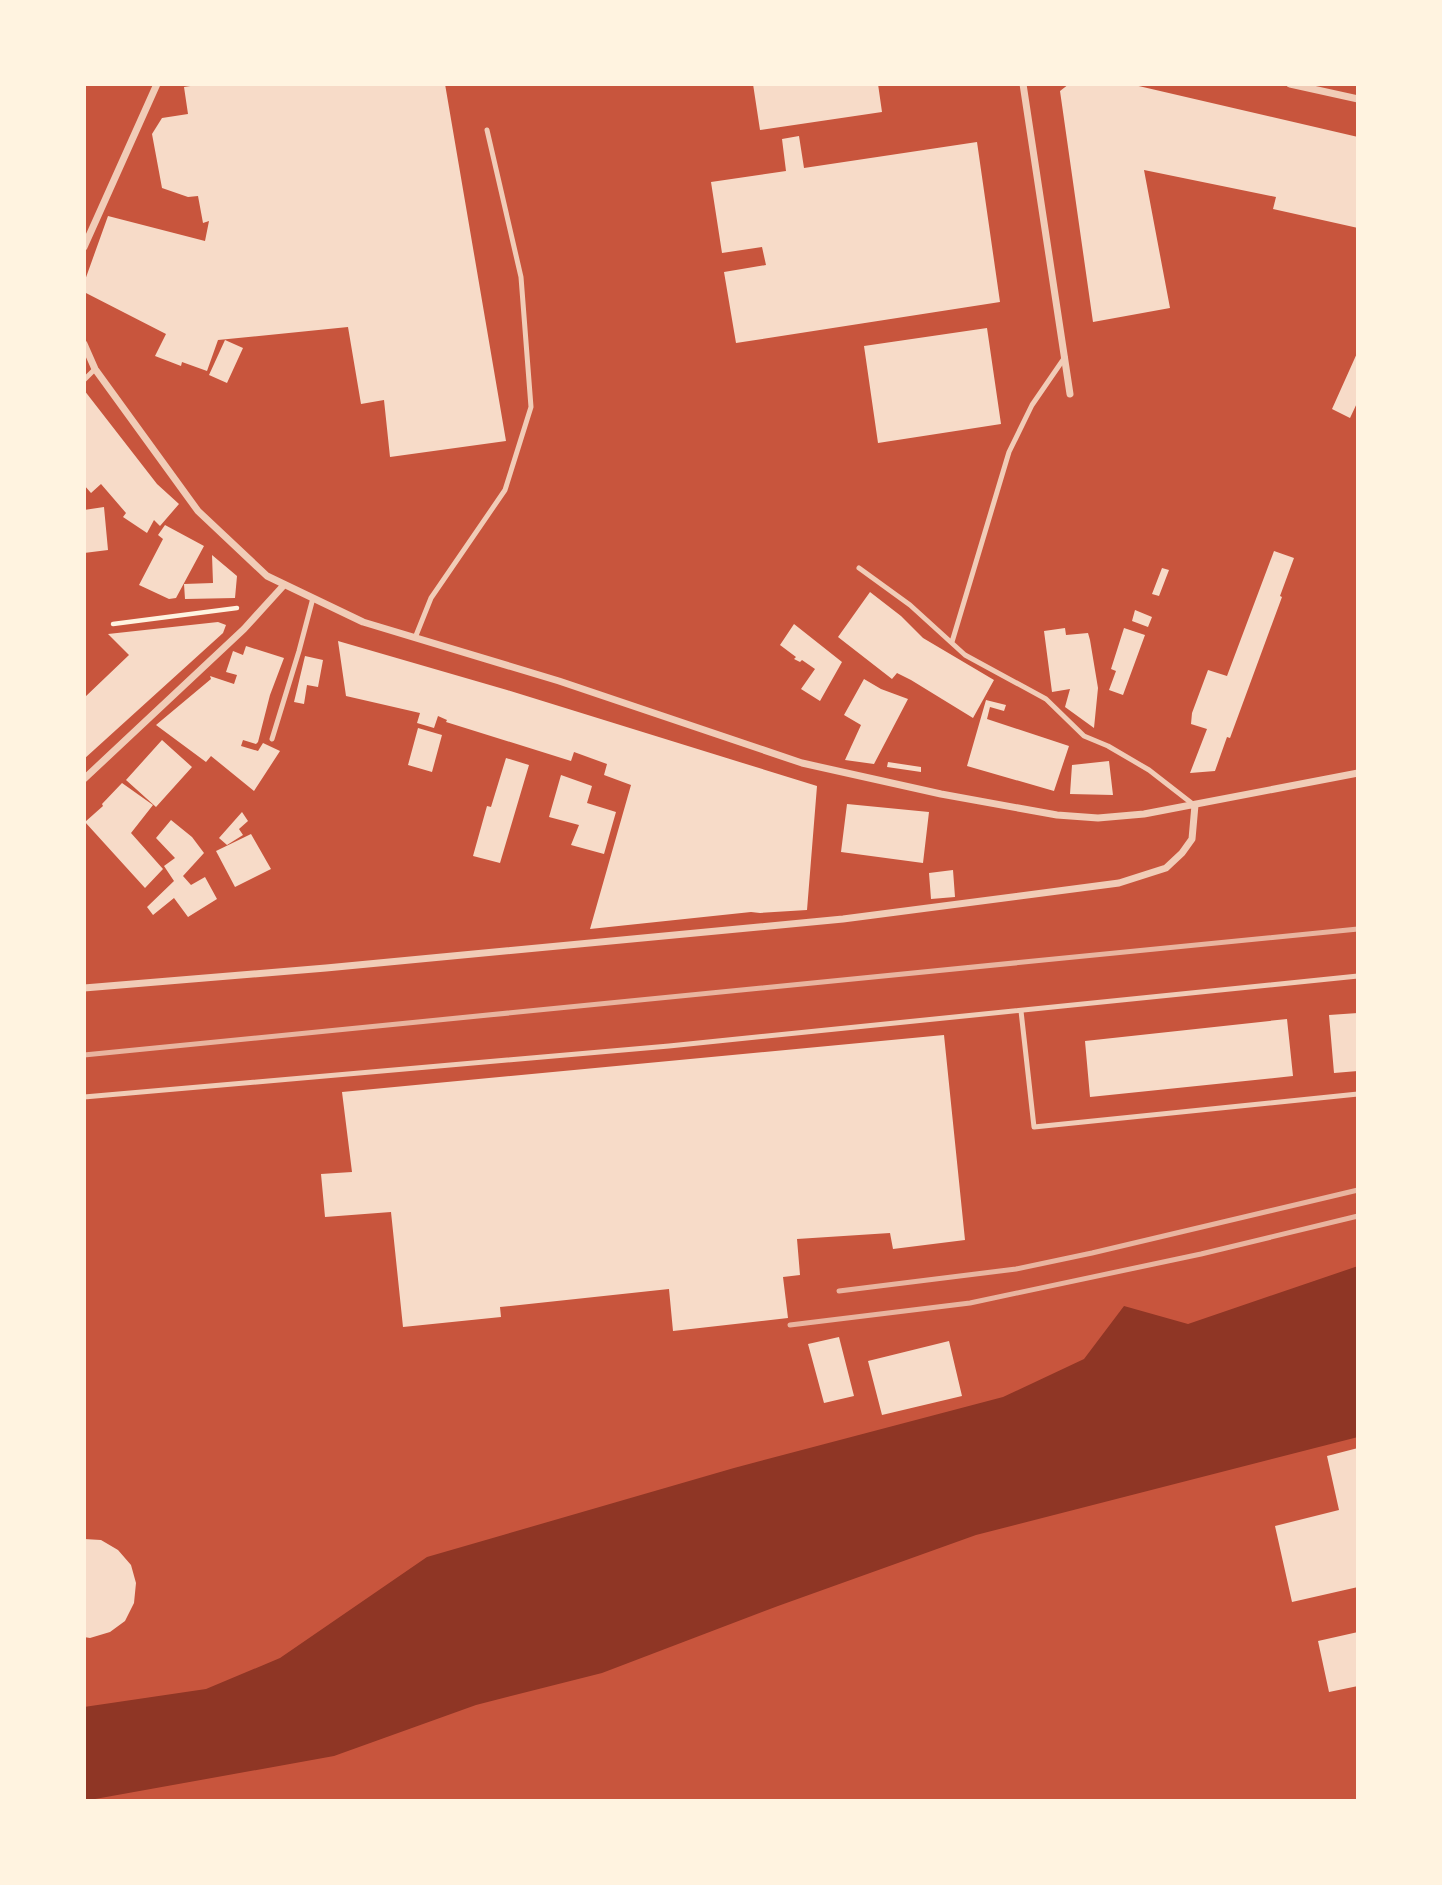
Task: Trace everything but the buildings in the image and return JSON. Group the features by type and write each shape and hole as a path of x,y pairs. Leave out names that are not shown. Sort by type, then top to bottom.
{"street":[{"path":"84,247 157,84"},
{"path":"1023,84 1070,394"},
{"path":"1290,84 1358,99"},
{"path":"84,344 95,369 198,511 267,576 363,622 559,681 802,763 941,794 1057,815 1098,818 1144,814 1358,774"},
{"path":"84,779 244,629 284,584"},
{"path":"84,988 842,919 1119,883 1166,868 1182,853 1192,839 1195,805"}],"lane":[{"path":"415,638 431,598 505,491 531,407 521,277 487,130"},
{"path":"952,642 1009,452 1032,405 1065,357"},
{"path":"84,380 95,369"},
{"path":"859,568 910,605 965,655 1046,699 1084,736 1108,746 1149,770 1195,805"},
{"path":"272,738 313,598"},
{"path":"84,1097 561,1056 1358,976"},
{"path":"1021,1011 1034,1127 1358,1094"}],"path":[{"path":"113,624 267,604"}],"shaded area":[{"path":"1358,1266 1358,1437 976,1535 602,1673 476,1705 334,1756 84,1801 84,1707 206,1689 280,1658 427,1557 734,1468 1003,1397 1084,1359 1124,1306 1188,1324"}],"railway":[{"path":"84,1055 1358,929"},
{"path":"839,1291 1016,1269 1358,1190"},
{"path":"790,1325 970,1303 1201,1254 1358,1216"}]}
